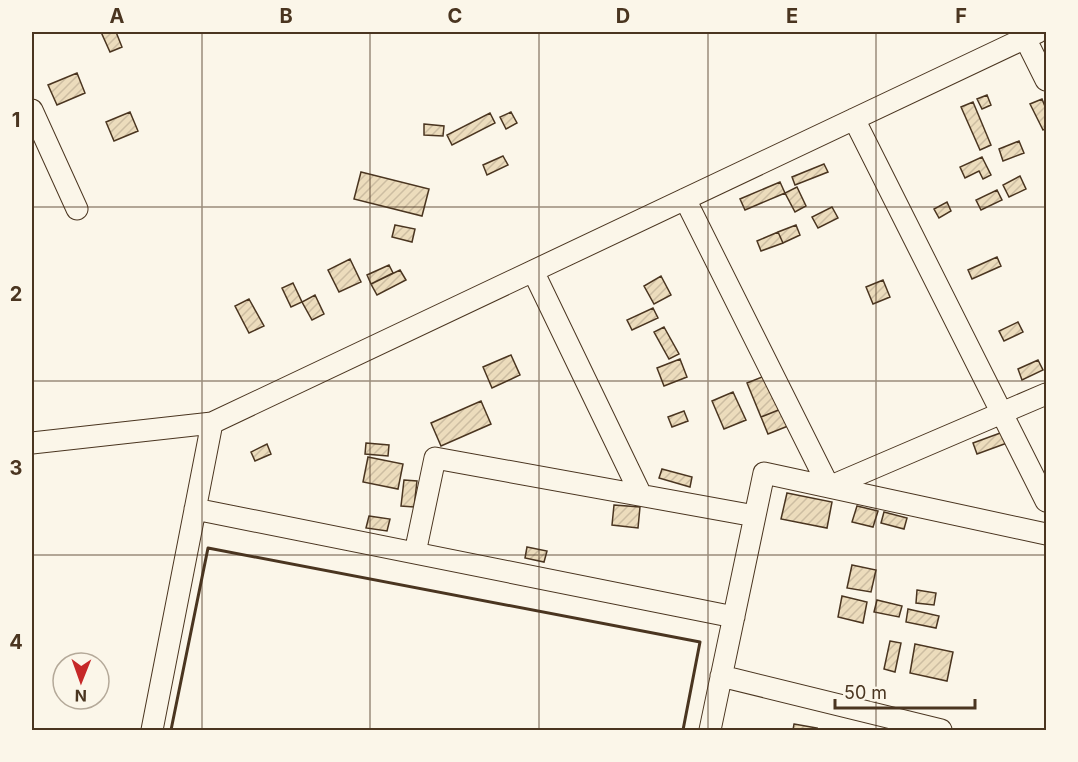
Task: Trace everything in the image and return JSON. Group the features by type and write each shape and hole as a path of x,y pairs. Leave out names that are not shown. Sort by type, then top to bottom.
{"street":[{"path":"32,443 212,423 1029,34 1047,80"},
{"path":"32,110 77,208"},
{"path":"854,119 1047,501"},
{"path":"685,199 829,487"},
{"path":"533,271 641,495"},
{"path":"829,487 1047,394"},
{"path":"152,730 212,423"},
{"path":"416,553 435,458 755,516"},
{"path":"710,730 765,473 1047,534"},
{"path":"195,509 734,617"},
{"path":"721,676 942,730"}],"building":[{"path":"101,32 116,32 122,47 110,52"},
{"path":"77,73 85,93 57,105 48,85"},
{"path":"987,95 991,105 982,109 977,99"},
{"path":"1042,99 1046,109 1046,128 1043,130 1030,104"},
{"path":"973,102 991,145 980,150 961,107"},
{"path":"130,112 138,131 114,141 106,122"},
{"path":"511,112 517,123 506,129 500,117"},
{"path":"490,113 495,123 452,145 447,135"},
{"path":"424,124 444,126 443,136 424,135"},
{"path":"1019,141 1024,153 1003,161 999,149"},
{"path":"503,156 508,165 487,175 483,165"},
{"path":"982,157 991,175 983,179 979,171 965,178 960,167"},
{"path":"824,164 828,172 795,185 792,177"},
{"path":"361,172 429,189 422,216 354,199"},
{"path":"1020,176 1026,189 1009,197 1003,185"},
{"path":"780,182 785,193 745,210 740,199"},
{"path":"797,187 806,206 795,212 785,193"},
{"path":"997,190 1002,200 981,210 976,200"},
{"path":"947,202 951,211 939,218 934,209"},
{"path":"832,207 838,218 818,228 812,217"},
{"path":"395,225 415,229 412,242 392,237"},
{"path":"796,225 800,235 783,243 778,232"},
{"path":"778,232 783,243 761,251 757,241"},
{"path":"997,257 1001,266 972,279 968,270"},
{"path":"350,259 361,282 339,292 328,270"},
{"path":"389,265 393,273 371,284 367,275"},
{"path":"400,270 406,280 377,295 371,284"},
{"path":"661,276 671,295 654,304 644,286"},
{"path":"883,280 890,297 873,304 866,287"},
{"path":"293,283 302,302 291,307 282,288"},
{"path":"315,295 324,314 312,320 302,302"},
{"path":"249,299 264,326 249,333 235,306"},
{"path":"653,308 658,318 632,330 627,320"},
{"path":"1018,322 1023,332 1004,341 999,331"},
{"path":"664,327 679,354 669,359 654,332"},
{"path":"511,355 520,375 492,388 483,367"},
{"path":"680,359 687,377 664,386 657,368"},
{"path":"1038,360 1043,370 1022,380 1018,369"},
{"path":"772,373 786,407 761,417 747,383"},
{"path":"733,392 746,420 724,429 712,401"},
{"path":"481,401 491,424 441,446 431,423"},
{"path":"786,407 793,424 768,434 761,417"},
{"path":"684,411 688,421 672,427 668,417"},
{"path":"1003,432 1007,443 977,454 973,443"},
{"path":"366,443 389,445 388,456 365,454"},
{"path":"267,444 271,454 255,461 251,452"},
{"path":"368,457 403,464 398,489 363,482"},
{"path":"662,469 692,477 690,487 659,478"},
{"path":"404,480 417,481 414,507 401,506"},
{"path":"787,493 832,502 827,528 781,519"},
{"path":"614,505 640,507 638,528 612,525"},
{"path":"857,506 878,511 873,527 852,522"},
{"path":"884,512 907,518 904,529 881,523"},
{"path":"369,516 390,519 387,531 366,528"},
{"path":"527,547 547,551 544,562 525,558"},
{"path":"852,565 876,570 871,592 847,588"},
{"path":"917,590 936,593 934,605 916,603"},
{"path":"842,596 867,602 863,623 838,617"},
{"path":"877,600 902,606 899,617 874,612"},
{"path":"908,609 939,616 936,628 906,622"},
{"path":"890,641 901,643 895,672 884,669"},
{"path":"915,644 953,652 947,681 910,673"},
{"path":"794,724 817,728 816,730 793,730"}],"wall":[{"path":"171,730 208,548 700,642 683,730"}]}
